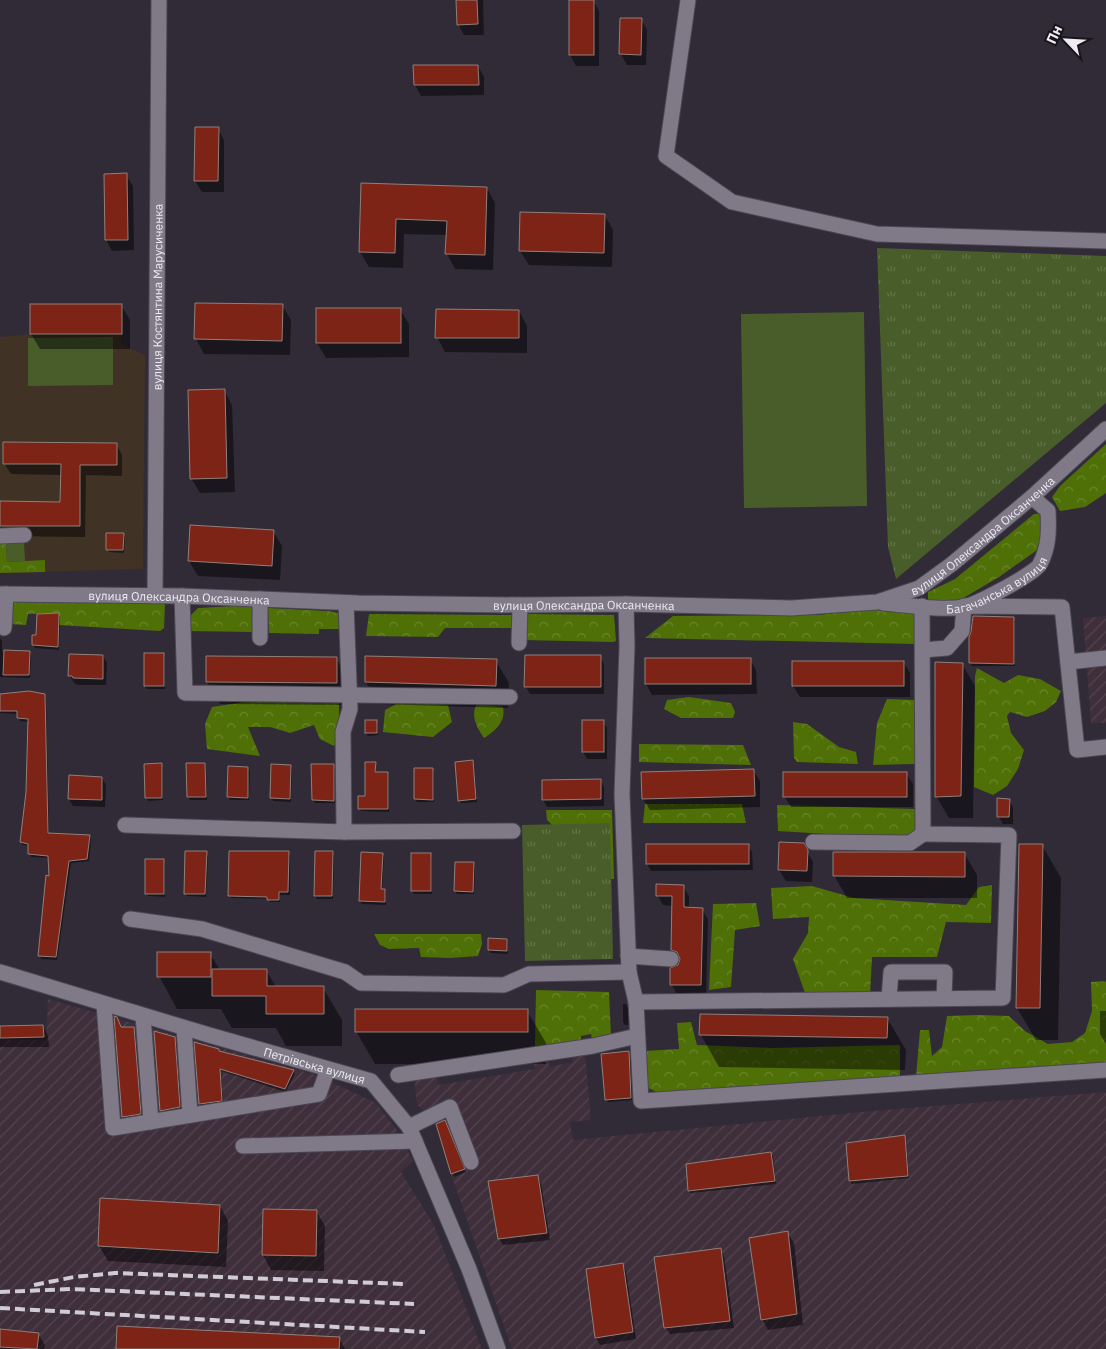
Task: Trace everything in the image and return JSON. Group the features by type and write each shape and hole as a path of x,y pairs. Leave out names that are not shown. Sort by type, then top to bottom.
{"street":[{"name":"вулиця Костянтина Марусиченка","path":"155,596 159,0"},
{"path":"688,0 666,156 732,202 876,234 1106,241"},
{"name":"вулиця Олександра Оксанченка","path":"3,594 182,596 346,602 520,605 626,604 792,608 877,602 919,588 952,564 1032,497 1106,429"},
{"name":"Багачанська вулиця","path":"877,602 922,606 964,606 1001,590 1039,566 1049,537 1048,511 1032,497"},
{"path":"0,536 24,535"},
{"path":"3,594 4,628"},
{"path":"182,596 185,694 510,697"},
{"path":"260,599 260,638"},
{"path":"344,832 343,732 350,709 346,602"},
{"path":"626,604 627,646 622,794 628,956 629,972 636,1002 636,1036 641,1101 1106,1070"},
{"path":"519,643 520,605"},
{"path":"922,606 923,834"},
{"path":"923,650 947,648 962,631 964,606 1062,607 1077,750 1106,747"},
{"path":"1068,662 1106,658"},
{"path":"125,825 344,832 513,831"},
{"path":"636,1002 1003,998 1009,835 923,834 910,843 813,842"},
{"path":"130,919 202,929 345,972 361,983 504,985 529,974 629,972"},
{"path":"628,956 670,959"},
{"name":"Петрівська вулиця","path":"0,972 143,1016 371,1081 409,1127 469,1269 498,1349"},
{"path":"889,999 891,972 945,972 944,998"},
{"path":"104,1004 113,1128 319,1094 328,1069"},
{"path":"143,1016 151,1122"},
{"path":"184,1028 190,1116"},
{"path":"398,1075 593,1046 636,1036"},
{"path":"409,1127 450,1107 471,1162"},
{"path":"243,1146 415,1141"}],"shaded area":[{"path":"30,334 122,334 121,344 145,355 143,569 0,573 0,337"},
{"path":"1106,616 1106,723 1091,723 1083,618"},
{"path":"48,999 319,1076 376,1103 397,1130 413,1161 401,1172 434,1225 482,1349 0,1349 0,1040 46,1040"},
{"path":"585,1053 591,1120 570,1122 573,1140 872,1111 1106,1092 1106,1349 512,1349 451,1174 435,1119 417,1105 415,1079 437,1077 439,1085 535,1069 534,1063 548,1061 549,1067 572,1062 572,1055"}],"green space":[{"path":"877,248 1106,256 1106,403 896,579 888,547"},
{"path":"864,312 867,506 744,508 741,314"},
{"path":"113,337 113,385 28,386 28,338"},
{"path":"1106,444 1106,493 1085,507 1060,511 1052,497 1060,486"},
{"path":"1042,513 1040,548 999,577 960,600 928,601 928,592 955,579 1034,514"},
{"path":"24,542 25,561 7,562 6,544"},
{"path":"0,544 6,544 7,562 45,560 45,572 0,573"},
{"path":"14,602 165,603 164,628 160,631 59,625 59,613 28,614 26,625 10,624"},
{"path":"253,605 254,632 187,631 188,618 198,608"},
{"path":"885,607 918,612 916,644 645,638 673,616 818,615"},
{"path":"268,608 338,613 339,629 319,629 319,634 269,633"},
{"path":"369,614 513,615 513,628 445,628 438,637 366,636"},
{"path":"524,614 614,615 616,641 523,640"},
{"path":"977,668 1004,683 1018,675 1040,679 1061,691 1056,702 1045,711 1027,717 1010,712 1007,716 1011,733 1024,750 1018,769 1007,786 993,795 974,787 975,676"},
{"path":"689,697 731,703 735,712 733,718 681,718 664,709 667,700"},
{"path":"339,699 339,738 334,746 320,739 314,725 290,733 270,727 248,727 260,756 207,749 205,724 212,707 258,700"},
{"path":"887,699 915,700 915,764 873,765 877,723"},
{"path":"402,701 448,705 452,722 433,737 383,732 385,710"},
{"path":"477,704 503,707 503,717 499,726 484,738 474,717"},
{"path":"793,722 807,724 839,747 856,752 858,764 797,762 794,758"},
{"path":"639,744 743,745 751,765 639,762"},
{"path":"645,804 742,804 746,823 643,823"},
{"path":"777,805 916,809 917,829 909,839 778,831"},
{"path":"546,810 612,810 614,879 608,879 547,820"},
{"path":"610,823 613,959 525,961 522,825"},
{"path":"992,885 991,923 946,922 937,957 872,957 870,995 805,993 793,959 808,933 809,917 773,919 771,888 812,886 854,898 966,905 979,887"},
{"path":"756,903 760,926 735,930 731,987 709,990 713,904"},
{"path":"374,934 481,934 482,944 478,956 450,958 421,957 419,948 389,949 380,945"},
{"path":"1091,982 1106,982 1106,1065 916,1077 920,1030 929,1030 932,1056 942,1047 947,1016 1009,1016 1025,1031 1048,1044 1072,1042 1085,1033 1092,1011"},
{"path":"536,990 609,992 611,1036 592,1039 591,1034 581,1036 581,1040 535,1048"},
{"path":"691,1022 697,1045 772,1048 900,1045 900,1077 661,1094 646,1087 644,1051 679,1049 677,1023"}],"building":[{"path":"456,0 477,0 478,24 457,25"},
{"path":"569,0 594,0 594,55 569,55"},
{"path":"620,18 642,18 641,55 619,54"},
{"path":"413,65 478,65 479,85 414,85"},
{"path":"195,127 219,127 218,181 194,181"},
{"path":"127,173 128,240 105,240 104,174"},
{"path":"361,183 487,187 485,255 445,254 447,221 396,219 395,253 359,252"},
{"path":"520,212 605,214 604,253 519,251"},
{"path":"195,303 283,304 282,341 194,339"},
{"path":"30,304 122,304 122,334 30,334"},
{"path":"316,308 401,308 401,343 316,343"},
{"path":"436,309 519,310 519,338 435,338"},
{"path":"225,389 227,478 190,479 188,390"},
{"path":"3,442 117,443 117,465 80,465 80,526 0,526 0,501 60,502 61,464 3,464"},
{"path":"190,525 274,530 272,566 188,561"},
{"path":"106,533 124,533 123,550 106,550"},
{"path":"59,613 58,647 32,645 32,635 36,635 37,614"},
{"path":"973,616 1014,617 1014,664 969,663 969,637"},
{"path":"4,650 30,651 29,675 3,675"},
{"path":"144,653 164,653 164,686 144,686"},
{"path":"69,654 103,655 103,679 73,678 68,676"},
{"path":"525,655 601,655 601,687 524,687"},
{"path":"206,656 337,657 337,683 206,682"},
{"path":"365,656 497,659 496,686 365,682"},
{"path":"645,658 751,658 751,684 645,684"},
{"path":"792,661 904,661 904,686 792,686"},
{"path":"935,662 963,663 961,796 935,797"},
{"path":"29,691 45,694 48,833 90,835 87,859 69,861 56,957 38,956 46,875 49,876 48,856 28,854 28,844 20,842 26,792 28,719 17,718 17,711 0,711 0,694"},
{"path":"365,720 377,720 377,733 365,733"},
{"path":"582,720 604,720 604,752 582,752"},
{"path":"473,760 476,799 458,801 455,762"},
{"path":"365,762 376,762 375,772 388,772 388,809 358,809 358,796 365,796"},
{"path":"162,763 162,798 145,798 144,764"},
{"path":"186,763 205,763 206,797 187,797"},
{"path":"271,764 291,765 290,799 270,798"},
{"path":"311,764 334,764 334,801 312,800"},
{"path":"228,766 248,767 248,798 227,797"},
{"path":"414,768 433,768 433,800 414,799"},
{"path":"754,769 755,796 642,799 641,772"},
{"path":"783,772 907,772 907,797 783,797"},
{"path":"69,775 102,777 102,800 68,799"},
{"path":"601,779 601,799 542,800 542,780"},
{"path":"997,798 1010,799 1009,817 997,817"},
{"path":"779,842 804,843 808,850 807,871 778,870"},
{"path":"646,844 749,844 749,864 646,864"},
{"path":"1019,844 1043,844 1040,1008 1016,1008"},
{"path":"185,851 207,851 205,894 184,894"},
{"path":"229,851 289,851 288,892 279,892 279,900 267,900 267,897 228,896"},
{"path":"315,851 333,851 332,896 314,896"},
{"path":"361,852 383,853 381,889 385,889 385,902 359,901"},
{"path":"833,852 965,852 965,877 833,876"},
{"path":"411,853 431,853 431,891 411,891"},
{"path":"145,859 164,859 164,894 145,894"},
{"path":"455,862 474,862 473,892 454,891"},
{"path":"656,884 684,885 684,907 703,908 701,985 670,985 670,968 678,965 680,959 677,952 671,950 672,896 656,896"},
{"path":"488,938 507,939 507,951 488,950"},
{"path":"157,952 211,952 211,977 157,977"},
{"path":"212,969 267,969 267,986 324,986 324,1014 266,1014 266,996 212,996"},
{"path":"355,1009 528,1009 528,1032 355,1032"},
{"path":"700,1014 888,1017 887,1038 699,1035"},
{"path":"114,1016 117,1017 121,1027 134,1027 141,1114 122,1117"},
{"path":"43,1025 44,1037 0,1038 0,1026"},
{"path":"154,1031 175,1037 180,1107 160,1111"},
{"path":"194,1042 219,1049 219,1051 294,1070 285,1089 220,1069 222,1101 199,1104"},
{"path":"629,1051 631,1098 605,1100 601,1054"},
{"path":"445,1120 465,1169 451,1174 436,1124"},
{"path":"905,1135 908,1176 849,1181 846,1143"},
{"path":"771,1152 775,1181 688,1191 686,1164"},
{"path":"538,1175 547,1233 498,1239 488,1181"},
{"path":"100,1198 220,1205 218,1253 98,1246"},
{"path":"263,1209 317,1210 316,1256 262,1255"},
{"path":"788,1231 797,1314 761,1320 749,1238"},
{"path":"721,1248 730,1321 664,1328 654,1257"},
{"path":"623,1263 633,1332 595,1338 586,1269"},
{"path":"117,1326 340,1337 339,1349 116,1349"},
{"path":"0,1329 39,1333 37,1349 0,1347"}],"railway":[{"path":"34,1285 74,1277 115,1273 405,1284"},
{"path":"0,1292 72,1289 414,1304"},
{"path":"0,1308 425,1332"}]}
